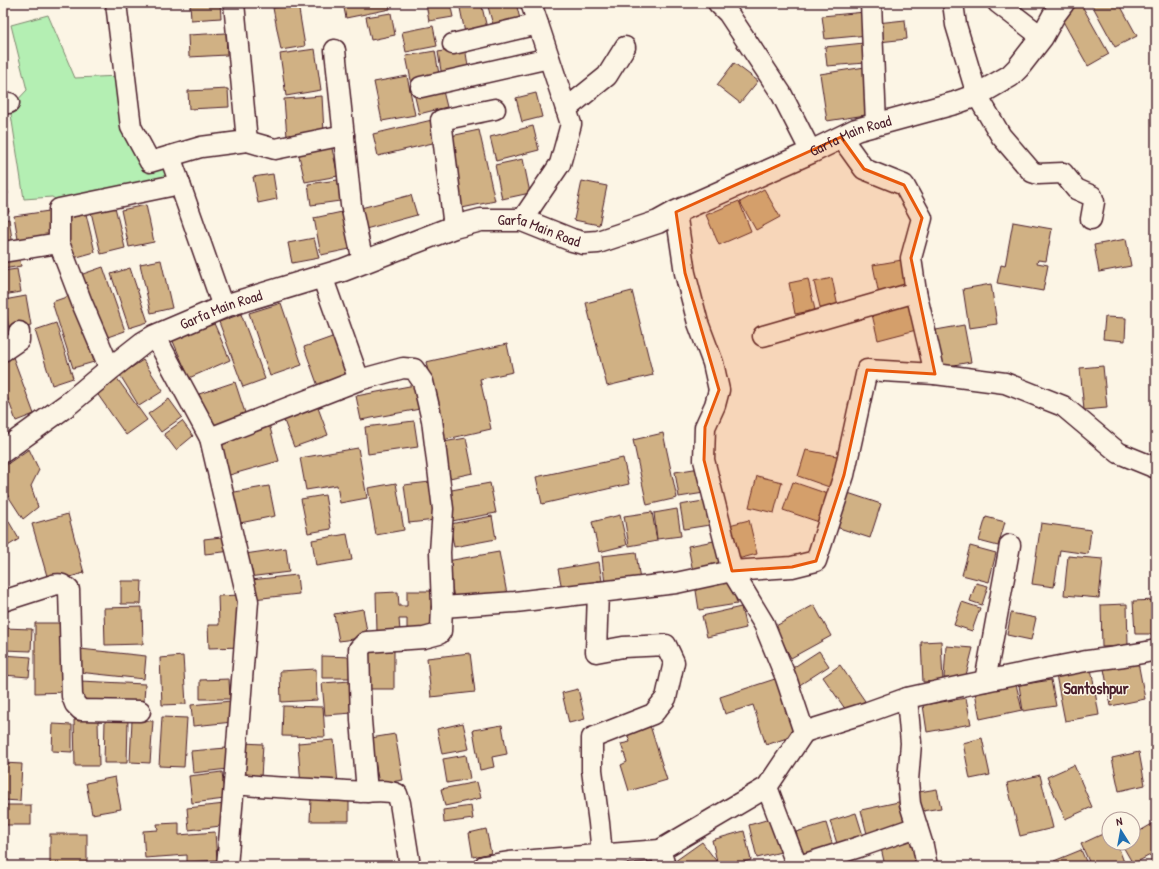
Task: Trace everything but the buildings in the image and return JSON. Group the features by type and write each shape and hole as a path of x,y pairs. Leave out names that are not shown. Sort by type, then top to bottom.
{"main road":[{"name":"Garfa Main Road","path":"3,451 67,405 143,343 155,336 223,307 343,270 454,227 482,220 522,220 572,240 583,243 598,242 658,222 676,212 811,152 856,130 955,103 977,95 1010,76 1026,59 1042,38 1054,15 1064,3"}],"street":[{"path":"116,3 131,127 150,162 201,147 247,141 275,149 344,136"},
{"path":"234,3 247,141"},
{"path":"522,220 560,164 571,124 531,3"},
{"path":"718,3 728,13 781,93 811,152"},
{"path":"871,3 876,124"},
{"path":"953,3 956,25 977,95 1001,136 1032,172 1038,174 1063,173 1076,189 1092,196 1094,202 1091,219"},
{"path":"998,3 1042,38"},
{"path":"453,44 538,24"},
{"path":"566,108 607,76 625,47"},
{"path":"335,50 351,205 363,262"},
{"path":"421,87 549,58"},
{"path":"454,227 441,120 495,109"},
{"path":"841,137 864,169 904,185 922,218 911,258 916,292 935,374"},
{"path":"170,156 223,307"},
{"path":"110,369 59,243 59,209 180,184"},
{"path":"676,212 685,273 698,323 713,363 719,390 715,405 705,426 704,460 732,571 764,624 786,678 804,732"},
{"path":"3,252 59,243"},
{"path":"322,276 359,380"},
{"path":"763,336 916,292"},
{"path":"3,351 19,340 19,332"},
{"path":"155,336 210,438 248,601 227,866"},
{"path":"210,438 359,380 403,368 414,369 423,382 432,420 443,509 440,552 442,607 441,631 439,634 424,638 366,642 358,649 361,720 367,792"},
{"path":"442,607 515,602 676,583 732,571 792,567 816,561 844,475 867,370 935,374 1006,382 1064,406 1119,453 1156,468"},
{"path":"985,681 1010,545"},
{"path":"3,601 53,585 64,585 69,590 72,696 75,704 81,710 140,711"},
{"path":"598,592 596,652 623,647 666,646 674,662 666,698 653,714 592,738 592,770 602,855"},
{"path":"484,866 509,862 602,855 662,858 767,787 804,732 907,698 1091,660 1138,654 1156,650"},
{"path":"907,698 911,743 908,781 910,804 927,866"},
{"path":"234,784 290,789 367,792 390,791 397,794 400,803 410,866"},
{"path":"767,787 798,866 916,827"}],"highlighted area":[{"path":"841,137 864,169 904,185 922,218 911,258 935,374 867,370 844,475 816,561 792,567 732,571 704,460 705,427 719,390 685,273 676,212"}],"green space":[{"path":"48,15 75,78 119,76 128,129 167,161 172,179 63,204 52,197 24,199 10,108 27,90 11,25"}],"district":[{"name":"Santoshpur","path":"1096,688"}]}
